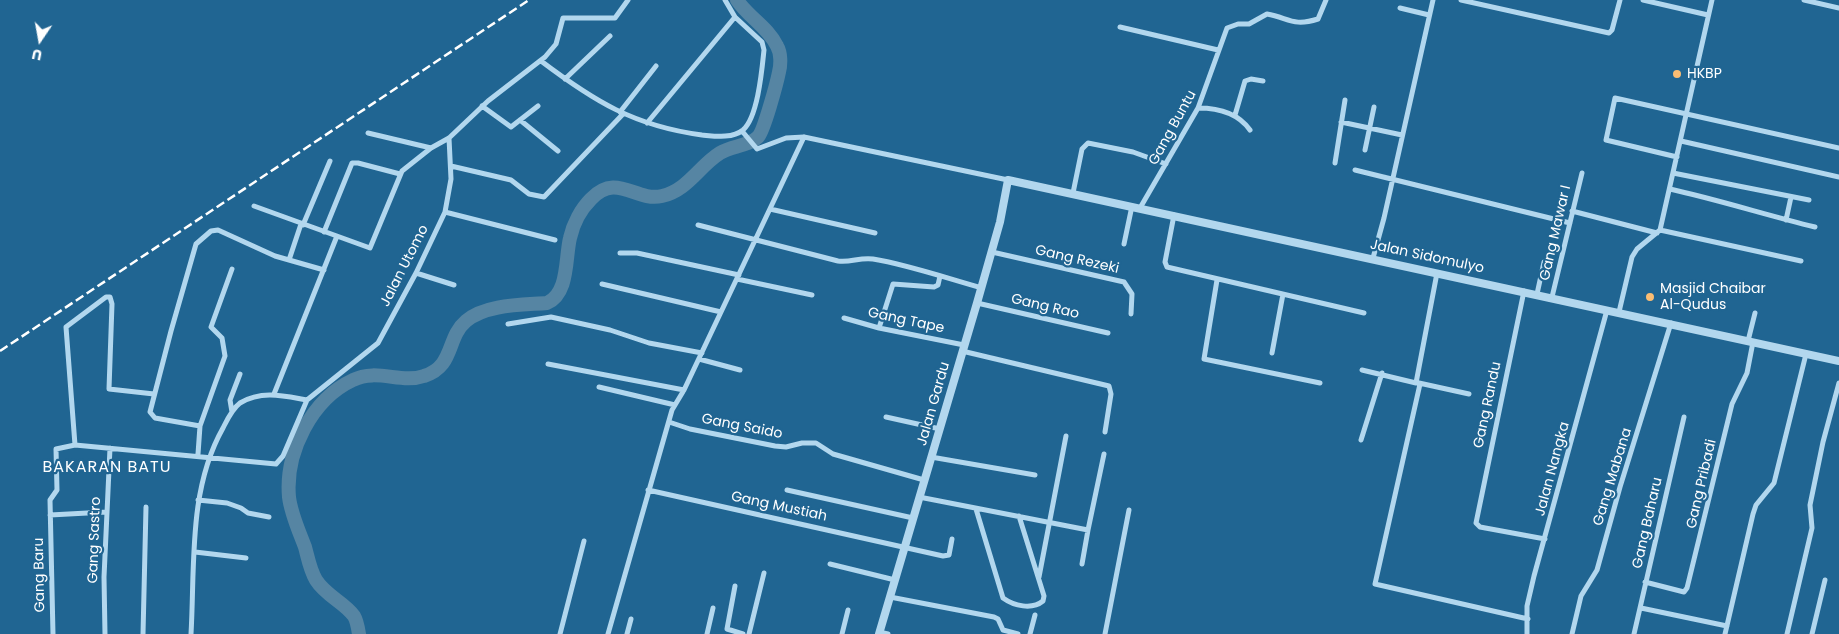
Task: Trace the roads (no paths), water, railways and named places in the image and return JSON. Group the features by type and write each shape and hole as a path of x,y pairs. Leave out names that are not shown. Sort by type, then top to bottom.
{"street":[{"path":"254,206 302,225 370,248 378,233 400,174 431,148 450,138 482,106 541,61 556,44 563,18 615,18 628,0"},
{"path":"541,61 591,98 647,123 716,136 733,134 742,131 749,122 764,50 758,37 735,17 725,0"},
{"name":"Gang Buntu","path":"1140,208 1198,108 1227,28 1238,24 1249,24 1267,14 1280,16 1292,22 1305,23 1318,19 1326,0"},
{"path":"1373,258 1393,180 1433,0"},
{"path":"1461,0 1604,32 1612,30 1620,0"},
{"path":"1643,0 1708,15"},
{"path":"1619,312 1632,256 1637,249 1658,232 1687,116 1712,0"},
{"path":"1804,0 1839,8"},
{"path":"1400,8 1429,15"},
{"path":"647,123 735,17"},
{"path":"1120,27 1218,50"},
{"path":"565,79 610,36"},
{"path":"451,166 511,180 529,194 544,197 622,113 656,66"},
{"path":"1235,115 1245,81 1251,79 1263,80"},
{"path":"1677,157 1606,140 1615,98 1687,116 1839,148"},
{"path":"1335,162 1345,100"},
{"path":"482,106 509,127 538,106"},
{"path":"1365,150 1374,107"},
{"path":"1198,108 1213,109 1235,115 1250,130"},
{"path":"520,120 558,151"},
{"path":"1341,122 1402,135"},
{"path":"742,131 754,148 763,148 786,138 804,137 1008,180"},
{"path":"368,133 431,148"},
{"path":"608,634 672,410 684,390 804,137"},
{"name":"Jalan Utomo","path":"307,400 378,342 416,273 445,212 451,166 450,138"},
{"path":"1681,141 1839,177"},
{"path":"1073,193 1082,149 1085,144 1093,143 1111,146 1166,164"},
{"path":"289,260 330,161"},
{"path":"324,232 352,163 400,174"},
{"path":"1355,170 1570,223"},
{"path":"1673,173 1809,200"},
{"name":"Gang Mawar I","path":"1552,297 1582,174"},
{"name":"Jalan Sidomulyo","path":"1008,180 1839,361"},
{"name":"Jalan Gardu","path":"882,633 890,596 982,288 1008,180"},
{"path":"1670,189 1815,226"},
{"path":"1786,220 1791,197"},
{"path":"1124,244 1132,206"},
{"path":"770,209 875,233"},
{"path":"1572,211 1658,232 1800,261"},
{"path":"445,212 554,240"},
{"path":"1174,215 1165,266 1217,280 1364,313"},
{"path":"698,225 754,241 838,261 844,262 854,258 873,259 982,288"},
{"path":"200,426 152,416 150,412 198,240 218,230 275,256 324,270"},
{"path":"274,394 337,236"},
{"name":"Gang Rezeki","path":"992,252 1124,282 1132,294 1131,314"},
{"path":"620,253 637,253 812,294"},
{"path":"1537,294 1544,262"},
{"path":"198,454 200,426 224,362 223,340 211,328 232,269"},
{"path":"1437,272 1418,383 1375,584 1528,619"},
{"path":"416,273 454,285"},
{"path":"879,328 893,284 934,287 938,285 940,276"},
{"path":"1217,280 1204,359 1320,383"},
{"path":"602,284 721,312"},
{"name":"Gang Randu","path":"1524,291 1476,523 1480,527 1545,539"},
{"path":"1272,353 1283,294"},
{"path":"154,394 109,390 112,304 110,297 106,297 66,326 75,445 198,454 209,456 256,463 276,464 283,456 307,400 274,394 241,403 232,412 209,456 198,500 191,634"},
{"name":"Gang Rao","path":"977,303 1108,333"},
{"name":"Jalan Nangka","path":"1528,634 1528,600 1607,310"},
{"path":"1751,342 1755,313"},
{"path":"508,324 551,317 610,330 700,356 740,370"},
{"name":"Gang Tape","path":"844,318 1109,386 1111,394 1105,432"},
{"name":"Gang Mabana","path":"1572,634 1581,596 1597,570 1620,487 1671,323"},
{"name":"Gang Pribadi","path":"1645,582 1686,590 1699,548 1732,404 1747,373 1751,342"},
{"path":"1725,634 1753,514 1756,505 1771,489 1776,479 1806,354"},
{"path":"548,364 684,390"},
{"path":"1362,370 1468,394"},
{"path":"232,412 230,400 240,374"},
{"path":"1361,440 1382,374"},
{"path":"1787,634 1812,528 1810,505 1821,451 1839,383"},
{"path":"599,387 676,405"},
{"path":"886,417 940,430"},
{"name":"Gang Baharu","path":"1634,634 1684,417"},
{"name":"Gang Saido","path":"669,422 690,429 775,446 786,447 802,443 816,443 833,454 924,480"},
{"path":"1039,578 1066,436"},
{"name":"Gang Baru","path":"53,634 50,497 57,490 56,450 61,446 75,445"},
{"name":"Gang Sastro","path":"106,634 104,577 110,448"},
{"path":"1082,564 1104,454"},
{"path":"931,457 1035,475"},
{"name":"Gang Mustiah","path":"648,490 947,556 952,540"},
{"path":"787,490 913,518"},
{"path":"919,497 1088,530"},
{"path":"198,500 227,504 241,508 249,514 269,517"},
{"path":"143,634 146,506"},
{"path":"976,509 1003,598 1027,606 1041,604 1044,598 1039,578 1019,516"},
{"path":"1105,634 1129,510"},
{"path":"50,515 106,512"},
{"path":"560,634 584,541"},
{"path":"195,552 246,558"},
{"path":"830,564 895,580"},
{"path":"749,634 764,573"},
{"path":"1812,634 1825,580"},
{"path":"735,586 727,629 743,634"},
{"path":"890,596 994,617 998,619 1003,630 1018,634"},
{"path":"708,634 714,608"},
{"path":"1641,608 1727,626"},
{"path":"842,634 848,610"},
{"path":"1030,634 1034,615"},
{"path":"627,634 631,619"}],"waterway":[{"path":"359,634 354,616 320,586 316,580 292,510 289,497 289,480 292,462 304,429 325,400 353,380 371,375 415,378 434,371 446,359 455,335 466,321 474,315 505,306 547,303 554,298 563,284 570,238 575,222 587,203 600,191 618,188 652,197 671,193 679,189 720,153 750,142 758,137 776,86 780,69 780,55 773,39 737,0"}],"railway":[{"path":"0,351 529,0"}],"place":[{"name":"HKBP","path":"1677,74"},
{"name":"Masjid Chaibar Al-Qudus","path":"1650,297"}],"district":[{"name":"BAKARAN BATU","path":"107,468"}]}
